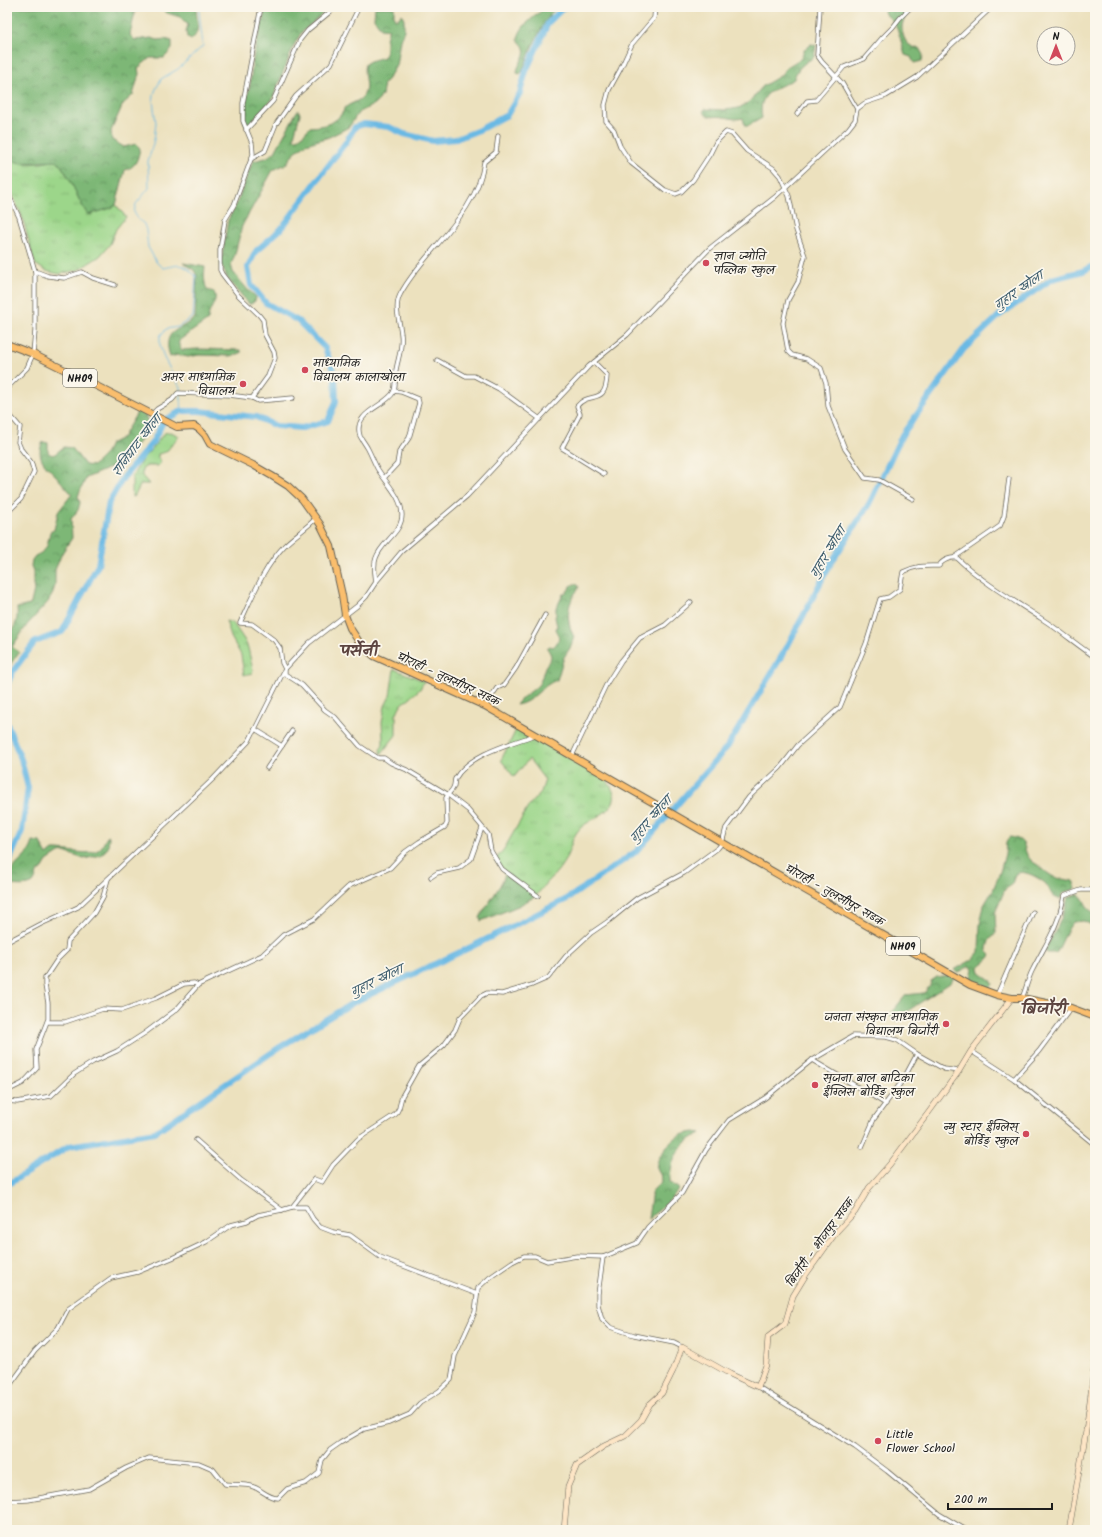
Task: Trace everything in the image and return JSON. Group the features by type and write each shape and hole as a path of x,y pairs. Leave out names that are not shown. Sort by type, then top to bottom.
{"main road":[{"name":"NH09","path":"7,344 33,354 152,414"},
{"name":"घोराही - तुलसीपुर सडक","path":"152,414 177,427 194,426 205,435 210,444 253,465 288,486 302,499 316,518 331,546 345,615 350,628 361,645 374,656 485,706 609,779 970,985 997,995 1022,998 1071,1008 1095,1017"}],"street":[{"path":"252,398 268,376 274,364 274,352 265,335 265,325 263,320 238,296 222,274 220,270 220,250 226,220 234,205 253,154 252,143 243,122 243,104 261,7"},
{"path":"246,130 273,101 300,40 308,30 336,7"},
{"path":"251,159 265,151 276,124 296,96 331,64 359,7"},
{"path":"655,7 654,18 632,44 609,90 605,105 606,121 614,130 620,146 631,163 665,190 676,194 681,192 700,171 716,142 726,132 732,134 747,151 773,168 780,176 789,196 795,225 805,256 798,282 788,300 783,323 788,351 792,355 807,360 821,368 826,383 828,406 845,449 865,478 879,480 913,498"},
{"path":"7,942 78,907 217,774 249,741 285,669 310,644 366,597 376,582 402,551 467,496 594,362 627,335 710,248 775,197 856,120 857,109 842,83 817,55 820,7"},
{"path":"797,114 807,101 816,100 844,67 864,59 911,7"},
{"path":"857,109 865,103 886,96 917,77 992,7"},
{"path":"376,582 376,556 384,543 398,529 402,516 399,502 360,436 359,425 363,418 394,392 396,369 401,351 401,334 397,311 399,295 409,278 446,235 471,199 482,175 484,162 496,152 498,136"},
{"path":"7,191 19,217 35,271 33,354 27,368 7,388"},
{"path":"35,271 48,276 64,278 82,272 93,278 115,285"},
{"path":"436,360 466,376 474,376 499,388 540,419"},
{"path":"594,362 607,375 607,387 600,396 582,401 577,406 580,414 562,448 604,474"},
{"path":"384,478 397,464 399,452 409,438 419,403 418,399 401,392 394,392"},
{"path":"152,414 157,409 172,400 178,393 229,395 252,398 258,401 293,398"},
{"path":"7,412 20,427 18,442 31,462 34,472 22,499 7,513"},
{"path":"292,1206 314,1179 322,1182 334,1165 358,1139 396,1114 402,1096 419,1066 444,1045 455,1030 460,1018 481,996 487,993 502,994 532,985 548,978 566,956 591,933 637,898 684,873 722,843 726,828 749,797 780,768 798,745 840,707 866,644 880,599 889,597 900,589 905,571 914,566 939,566 943,560 955,557 1000,526 1004,516 1009,479"},
{"path":"316,518 310,525 284,546 259,580 240,623 252,624 274,640 280,648 285,674 302,685 326,710 335,717 360,746 378,758 387,759 391,763 407,770 447,794 468,810 488,834 491,851 502,869 538,896"},
{"path":"955,557 993,587 1059,630 1095,657"},
{"path":"572,756 607,683 621,661 640,638 665,625 691,602"},
{"path":"485,706 497,688 504,685 516,668 545,615"},
{"path":"255,729 282,746"},
{"path":"267,768 292,731"},
{"path":"7,1101 17,1102 51,1096 74,1074 93,1062 117,1051 145,1033 177,1009 198,985 262,955 284,935 314,920 349,886 390,868 405,852 445,827 447,823 447,794 453,788 456,778 468,766 478,758 535,735"},
{"path":"431,877 437,873 459,868 471,860 482,828"},
{"path":"7,1091 23,1083 37,1068 36,1050 48,1022 48,1003 45,978 57,960 67,950 68,941 94,914 103,897 108,878"},
{"path":"1022,998 1032,972 1056,927 1064,896 1081,890 1095,889"},
{"path":"997,995 1033,912"},
{"path":"48,1022 65,1022 103,1009 122,1010 156,998 184,984 194,983 198,985"},
{"name":"बिजौरी - भोजपुर सडक","path":"758,1388 766,1365 768,1337 785,1324 793,1296 804,1278 837,1231 855,1212 869,1188 890,1164 959,1071 971,1051 1012,998"},
{"path":"1014,1079 1043,1046 1071,1008"},
{"path":"7,1501 28,1500 89,1489 126,1468 149,1458 199,1463 213,1469 224,1484 251,1486 262,1491 271,1498 278,1498 287,1489 306,1483 320,1473 322,1460 330,1450 340,1443 364,1429 389,1423 410,1414 420,1403 451,1380 455,1356 475,1312 478,1288 489,1278 512,1262 524,1256 535,1256 547,1261 577,1256 603,1257 637,1243 648,1227 682,1193 706,1150 729,1120 766,1098 812,1060 853,1036 886,1037 897,1040 917,1054 944,1069 959,1071"},
{"path":"971,1051 1014,1079 1095,1145"},
{"path":"862,1147 874,1119 903,1080 917,1054"},
{"path":"812,1060 886,1104"},
{"path":"196,1140 241,1180 282,1210"},
{"path":"7,1393 10,1385 35,1351 58,1328 68,1309 111,1278 138,1272 172,1258 206,1242 231,1225 247,1221 258,1215 282,1210 292,1206 306,1207 313,1219 320,1226 333,1232 350,1235 380,1257 477,1294"},
{"path":"603,1257 598,1305 602,1319 610,1327 634,1335 674,1343 758,1388 855,1447 939,1514 966,1530"},
{"path":"564,1530 568,1486 577,1465 604,1446 625,1436 641,1420 650,1404 662,1393 673,1371 682,1347"},
{"path":"1069,1530 1086,1431 1095,1362"}],"green space":[{"path":"7,7 136,7 130,35 135,40 151,38 172,41 172,49 164,58 150,58 138,68 139,74 133,95 123,104 111,131 112,140 124,147 136,144 140,148 134,165 125,170 116,205 111,208 88,215 62,167 57,161 21,163 14,161 7,148"},
{"path":"160,7 196,7 198,25 194,37 191,40 187,37 186,31 188,25 180,17 167,13"},
{"path":"265,7 330,7 301,33 294,45 272,100 246,127 244,122 244,112"},
{"path":"375,7 394,7 395,19 398,19 402,14 404,19 404,30 400,40 396,66 384,83 382,95 379,100 375,104 358,113 349,127 329,137 306,144 295,152 286,164 273,170 242,226 231,265 233,272 247,289 256,297 255,301 249,304 227,278 221,263 228,220 236,205 253,161 266,158 275,152 297,111 299,111 300,114 294,139 301,137 310,127 333,122 340,116 344,108 357,101 364,95 366,89 364,71 365,64 384,57 386,54 386,39 389,29 381,28 374,19"},
{"path":"545,7 556,7 532,47 522,72 520,74 517,73 525,51 523,45 518,40 521,30"},
{"path":"886,7 903,7 905,10 902,26 904,36 909,45 919,48 923,55 922,61 914,63 911,57 905,55 896,27 890,18 885,14 884,11"},
{"path":"811,44 816,45 814,57 799,68 794,79 774,89 765,97 762,102 761,109 762,118 748,126 745,126 743,118 735,119 709,116 703,111 705,109 725,110 739,108 749,102 763,86 780,76 787,67 800,59 805,49"},
{"path":"7,148 14,161 24,163 41,163 57,161 62,167 88,215 116,205 126,217 116,229 110,244 100,256 78,270 59,274 46,271 35,264 22,216 7,184"},
{"path":"183,263 205,267 204,279 206,287 207,290 214,292 215,299 208,316 208,320 180,340 180,347 182,350 241,350 241,353 231,356 199,355 188,357 178,355 170,357 168,341 170,336 195,318 197,276 194,270"},
{"path":"138,411 145,414 147,419 147,427 142,438 133,449 120,457 114,466 86,478 78,496 80,503 78,510 71,519 72,538 62,553 55,570 55,586 52,595 48,602 27,625 12,647 19,652 7,669 7,633 15,626 17,619 17,608 30,605 34,590 33,571 31,566 32,560 47,546 50,532 54,530 58,512 72,494 43,462 40,453 43,442 48,443 48,452 52,455 64,447 72,448 85,465 93,466 105,454 110,444 122,438"},
{"path":"171,432 179,436 166,452 158,454 158,459 161,462 158,466 147,466 142,469 142,476 149,484 141,484 134,497 132,497 132,477 143,458 164,433"},
{"path":"574,584 577,584 579,588 572,599 568,618 574,637 570,648 564,657 557,680 551,682 532,698 522,704 516,705 540,682 545,667 551,658 547,648 550,646 553,647 559,638 556,629 556,607 563,594"},
{"path":"226,621 233,623 245,641 253,670 252,673 244,675 241,655 231,637"},
{"path":"394,669 424,681 420,689 400,706 396,715 396,735 381,754 380,750 383,744 382,722 385,706 390,696"},
{"path":"517,728 607,780 614,795 614,800 607,810 577,832 573,838 567,857 562,865 536,896 505,872 495,860 504,849 530,804 541,792 545,780 529,759 514,777 501,760"},
{"path":"109,836 108,848 101,855 84,859 64,852 59,853 47,861 41,871 38,871 33,883 21,886 7,884 7,878 10,873 31,848 33,841 40,842 47,855 53,850 90,853 100,849"},
{"path":"1009,837 1020,840 1023,843 1028,857 1051,876 1075,882 1075,888 1064,892 1060,899 1054,897 1047,885 1038,878 1022,872 1015,874 1012,884 1005,889 995,913 996,933 989,941 987,948 987,951 991,955 979,967 980,973 992,981 993,984 990,988 970,981 973,969 970,966 957,973 954,970 972,960 979,952 980,924 984,905 993,890 1000,872 1005,854 1006,843"},
{"path":"505,872 536,896 518,906 481,921 480,918 502,882"},
{"path":"1078,894 1081,896 1089,909 1095,914 1095,927 1084,921 1073,922 1057,952 1047,953 1045,950 1058,926 1068,898"},
{"path":"948,975 954,978 950,983 912,1008 896,1022 889,1015 906,995 924,993 930,986 931,981 937,977"},
{"path":"694,1132 701,1133 682,1147 674,1159 672,1166 670,1182 679,1189 666,1204 648,1219 652,1191 662,1181 657,1168 658,1160 676,1137"}],"waterway":[{"path":"182,411 180,387 164,358 160,345 160,336 166,329 178,327 193,317 196,276 184,267 178,265 163,268 157,263 148,247 144,224 138,219 134,212 136,204 149,188 148,161 154,140 156,123 153,101 155,91 161,79 178,69 203,46 199,12 200,7"},
{"name":"रानिघाट खोला","path":"7,685 13,671 35,642 62,632 98,565 109,502 123,478 152,443 164,420 182,411 200,411 256,417 276,426 302,428 328,421 336,402 335,375 325,348 298,321 266,303 251,285 248,267 256,251 281,229 346,142 355,127 364,124 389,127 404,134 433,141 456,139 479,130 507,115 520,93 526,71 548,23 564,7"},
{"name":"गुहार खोला","path":"7,1185 69,1146 155,1132 280,1047 356,1001 471,947 567,899 637,851 728,746 787,647 829,566 869,504 902,435 964,349 1000,315 1052,279 1083,271 1095,265"},
{"name":"रानिघाट खोला","path":"7,724 21,759 28,788 22,831 7,866"}],"place":[{"name":"ज्ञान ज्योति पब्लिक स्कुल","path":"706,263"},
{"name":"माध्यामिक विद्यालय कालाखोला","path":"305,370"},
{"name":"अमर माध्यामिक विद्यालय","path":"243,384"},
{"name":"जनता संस्कृत माध्यामिक विद्यालय बिजौरी","path":"946,1024"},
{"name":"सृजना बाल बाटिका ईंग्लिस बोर्डिङ् स्कुल","path":"815,1085"},
{"name":"न्यु स्टार ईंग्लिस् बोर्डिङ् स्कुल","path":"1026,1134"},
{"name":"Little Flower School","path":"878,1441"}],"district":[{"name":"पर्सेनी","path":"359,650"},
{"name":"बिजौरी","path":"1044,1008"}]}
